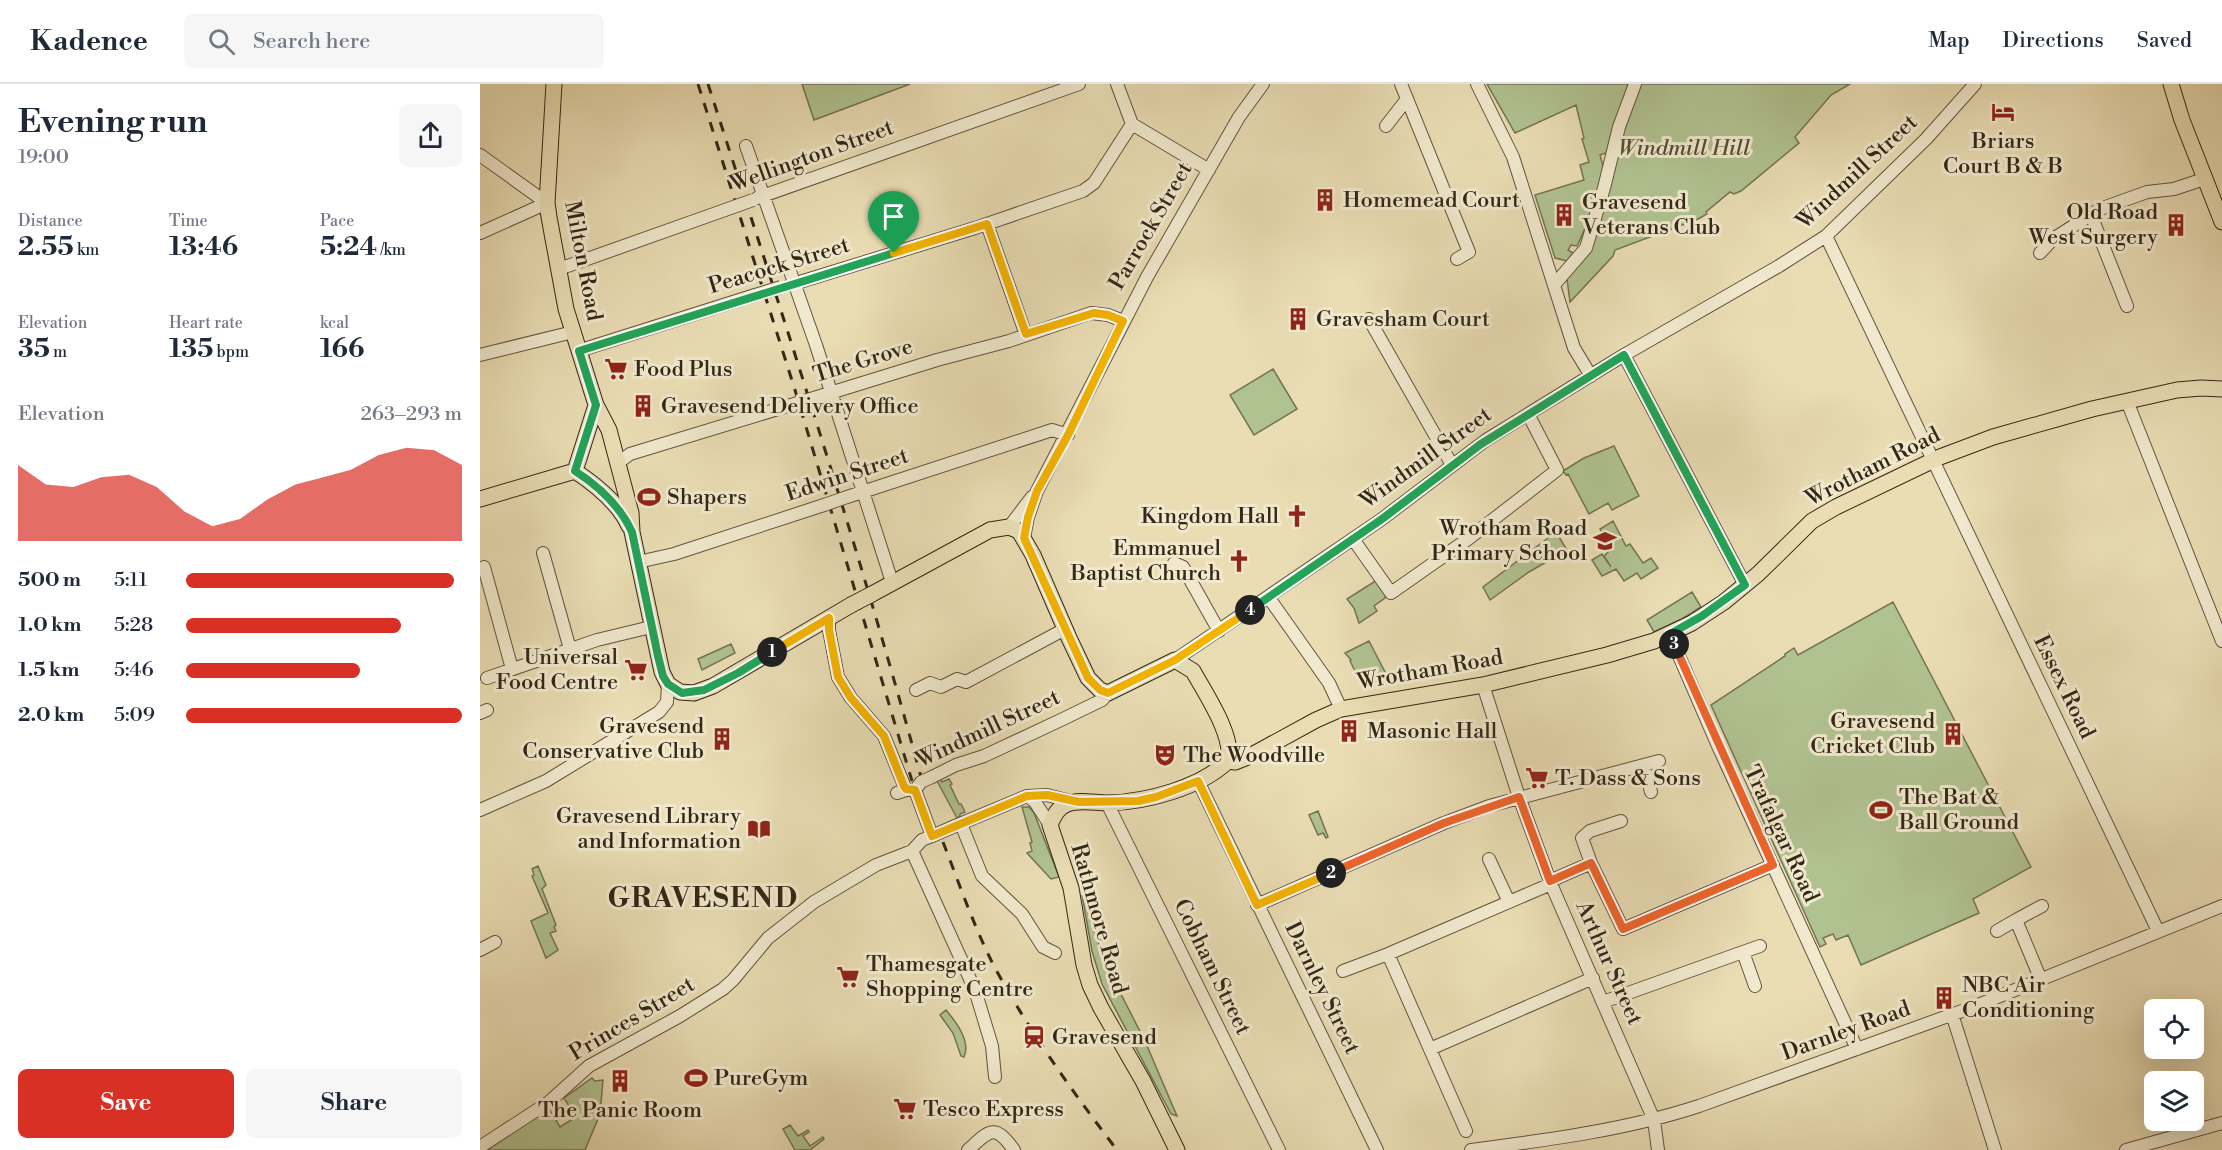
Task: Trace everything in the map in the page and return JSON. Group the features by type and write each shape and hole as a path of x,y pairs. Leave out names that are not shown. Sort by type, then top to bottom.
{"main road":[{"name":"Milton Road","path":"554,84 547,203 559,268 573,332 596,405 624,459 632,532 651,627 662,672 668,684"},
{"path":"2171,84 2204,179 2222,222"},
{"name":"Wrotham Road","path":"1074,802 1107,803 1156,797 1198,781 1228,762 1235,762 1250,756 1341,709 1483,685 1635,648 1670,634 1702,616 1745,585 1812,521 1933,460 1993,437 2127,400 2176,390 2222,389"},
{"path":"575,471 596,405"},
{"path":"480,499 575,471"},
{"path":"575,471 615,503 632,532"},
{"path":"668,684 677,691 686,693 710,687 738,673 892,582 990,530 1009,527 1019,531 1024,538 1088,678 1100,690 1108,693"},
{"path":"1175,660 1193,671 1227,736 1230,747 1228,762"},
{"name":"Windmill Street","path":"1108,693 1175,660"},
{"name":"Wrotham Road","path":"1227,736 1235,745 1242,747 1268,745"},
{"name":"Rathmore Road","path":"1074,802 1057,810 1050,825 1071,888 1084,965 1101,1008 1143,1081 1177,1150"}],"street":[{"name":"Wellington Street","path":"559,268 1079,84"},
{"path":"1117,84 1132,124 1209,170"},
{"name":"Parrock Street","path":"1024,538 1037,491 1068,435 1123,321 1239,117 1263,84"},
{"path":"1401,84 1469,252 1457,259"},
{"path":"1477,84 1513,157 1574,348 1591,376"},
{"path":"1554,285 1586,248 1619,127 1635,84"},
{"name":"Windmill Street","path":"1175,660 1269,598 1486,440 1624,355 1779,266 1826,236 1926,140 1975,84"},
{"path":"1386,126 1407,99"},
{"name":"Peacock Street","path":"579,351 781,286 796,284 987,224 1087,189 1094,183 1132,124"},
{"path":"746,146 759,197 796,284 892,582"},
{"path":"480,154 547,203 480,233"},
{"path":"2040,254 2053,239 2091,215 2147,192 2174,189 2204,179"},
{"path":"2091,215 2127,306"},
{"path":"987,224 1026,334"},
{"name":"Essex Road","path":"1826,236 2158,932"},
{"name":"The Grove","path":"624,459 791,405 1094,313 1123,321"},
{"path":"1369,319 1452,465"},
{"path":"480,355 573,332"},
{"path":"1624,355 1745,585"},
{"path":"2127,400 2222,640"},
{"path":"1353,538 1390,592 1393,593 1468,539 1557,470 1528,414"},
{"name":"Edwin Street","path":"638,562 672,554 1052,430 1068,435"},
{"name":"Parrock Street","path":"1009,527 1037,491"},
{"path":"543,553 570,649"},
{"path":"1174,563 1183,567 1219,631"},
{"path":"484,567 512,669"},
{"path":"1269,598 1329,683 1341,709"},
{"path":"829,618 829,630 838,677 851,698 884,736 906,791 932,836"},
{"path":"487,678 570,649 651,627"},
{"path":"916,690 930,683 941,687 957,679 966,682 1065,629"},
{"name":"Trafalgar Road","path":"1670,634 1714,737 1857,1049"},
{"path":"480,810 546,781 659,712 667,702 668,684"},
{"name":"Arthur Street","path":"1483,685 1519,797 1551,882 1654,1120 1658,1150"},
{"name":"Windmill Street","path":"906,791 956,765 981,758 1063,719 1102,700 1108,693"},
{"path":"1257,905 1444,823 1519,797 1659,761"},
{"path":"1644,765 1651,792"},
{"name":"Darnley Street","path":"1198,781 1377,1150"},
{"name":"Wrotham Road","path":"1027,796 1047,795 1074,802"},
{"name":"Princes Street","path":"480,1147 549,1102 589,1066 715,994 733,980 768,938 814,902 872,867 912,851 922,840 1027,796"},
{"name":"Rathmore Road","path":"1027,796 1035,802 1050,825"},
{"name":"Cobham Street","path":"1107,803 1279,1150"},
{"path":"1621,821 1593,830 1583,837 1591,863 1623,929 1773,865"},
{"path":"958,825 982,876 1022,914 1043,947 1054,953"},
{"path":"912,851 975,990 992,1046 995,1077"},
{"path":"1490,859 1509,902"},
{"path":"1343,971 1509,902 1591,863"},
{"path":"1997,931 2042,906"},
{"name":"Darnley Road","path":"1471,1150 1654,1120 1699,1106 2041,980 2222,906"},
{"path":"2016,920 2041,980"},
{"path":"480,950 495,942"},
{"path":"1604,1002 1760,946"},
{"path":"1743,952 1755,986"},
{"path":"1388,954 1466,1131"},
{"path":"1430,1049 1593,978"},
{"path":"1952,1014 1995,1150"},
{"path":"2126,1150 2222,1123"},
{"path":"968,1150 987,1133 994,1132 1006,1139 1014,1150"}],"green space":[{"path":"802,84 910,84 814,120"},
{"path":"1487,84 1630,84 1606,153 1600,155 1603,169 1593,208 1577,246 1571,245 1568,250 1573,253 1567,261 1555,258 1535,195 1584,180 1580,165 1589,162 1576,105 1515,133"},
{"name":"Windmill Hill","path":"1639,84 1850,84 1831,95 1795,137 1799,143 1741,191 1734,194 1730,192 1706,212 1707,214 1698,219 1615,250 1613,256 1570,302 1567,279 1615,159"},
{"path":"1273,369 1297,409 1254,435 1230,395"},
{"path":"1614,446 1639,496 1612,510 1608,503 1589,514 1568,474 1566,475 1563,471 1584,458"},
{"path":"1613,521 1626,546 1630,544 1643,563 1651,558 1658,568 1641,579 1637,573 1624,581 1616,569 1602,576 1592,560 1602,554 1611,567 1604,556 1611,549 1600,529"},
{"path":"1556,532 1567,550 1529,572 1490,600 1483,587"},
{"path":"1377,580 1386,593 1385,598 1374,606 1377,611 1359,623 1354,608 1347,599"},
{"path":"1692,592 1701,607 1654,632 1647,620"},
{"name":"The Bat & Ball Ground","path":"1893,602 2031,867 1973,899 1979,913 1861,965 1848,935 1836,940 1833,934 1823,938 1826,944 1820,947 1711,705 1794,648 1798,655"},
{"path":"1369,641 1385,672 1364,685 1360,679 1364,676 1362,673 1358,675 1358,671 1355,671 1351,660 1345,653"},
{"path":"731,644 735,653 702,670 698,659"},
{"path":"940,779 942,782 949,779 959,804 965,812 957,818 937,781"},
{"path":"1022,807 1029,807 1034,813 1059,877 1051,879 1027,853 1032,851 1030,843 1032,842"},
{"path":"1318,811 1328,837 1326,838 1323,833 1318,835 1309,815"},
{"path":"538,866 546,885 542,889 556,925 554,927 556,931 550,933 558,950 546,958 531,921 548,913 532,876 534,875 532,869"},
{"path":"1082,895 1105,963 1145,1041 1177,1116 1171,1114 1102,984 1092,951"},
{"path":"946,1010 964,1038 966,1051 964,1057 961,1056 953,1033 940,1015"},
{"path":"592,1078 595,1081 603,1080 600,1114 585,1150 480,1150 548,1107 560,1127 576,1117 564,1098"},
{"path":"790,1125 798,1136 808,1130 809,1132 803,1136 810,1146 823,1137 824,1139 810,1150 795,1150 783,1129"}],"railway":[{"path":"698,84 795,390 912,781"},
{"path":"708,84 845,516 921,777"},
{"path":"943,842 980,936 1007,990 1052,1060 1117,1150"}],"place":[{"name":"Briars Court B & B","path":"2003,112"},
{"name":"Homemead Court","path":"1325,200"},
{"name":"Gravesend Veterans Club","path":"1564,215"},
{"name":"Old Road West Surgery","path":"2176,225"},
{"name":"Gravesham Court","path":"1298,319"},
{"name":"Food Plus","path":"616,369"},
{"name":"Gravesend Delivery Office","path":"643,406"},
{"name":"Shapers","path":"649,497"},
{"name":"Kingdom Hall","path":"1297,516"},
{"name":"Wrotham Road Primary School","path":"1605,541"},
{"name":"Emmanuel Baptist Church","path":"1239,561"},
{"name":"Universal Food Centre","path":"636,670"},
{"name":"Masonic Hall","path":"1349,731"},
{"name":"Gravesend Cricket Club","path":"1953,734"},
{"name":"Gravesend Conservative Club","path":"722,739"},
{"name":"The Woodville","path":"1165,755"},
{"name":"T. Dass & Sons","path":"1537,778"},
{"name":"The Bat & Ball Ground","path":"1881,810"},
{"name":"Gravesend Library and Information","path":"759,829"},
{"name":"Thamesgate Shopping Centre","path":"848,977"},
{"name":"NBC Air Conditioning","path":"1944,998"},
{"name":"Gravesend","path":"1034,1037"},
{"name":"PureGym","path":"696,1078"},
{"name":"The Panic Room","path":"620,1081"},
{"name":"Tesco Express","path":"905,1109"}],"district":[{"name":"GRAVESEND","path":"703,898"}],"route":[{"path":"987,224 1026,334 1094,313 1123,321 1068,435 1037,491 1024,538 1088,678 1104,693 1175,660 1382,519 1481,444 1624,355 1745,585 1692,623 1670,634 1773,865 1623,929 1591,863 1550,881 1519,797 1444,823 1257,905 1198,781 1156,797 1138,801 1074,802 1047,795 1027,796 932,836 915,790 906,789 904,786 884,736 843,687 837,672 829,618 713,686 688,693 674,689 662,672 632,532 615,503 575,471 596,405 579,351 781,286 796,284 894,253 987,224"}]}
